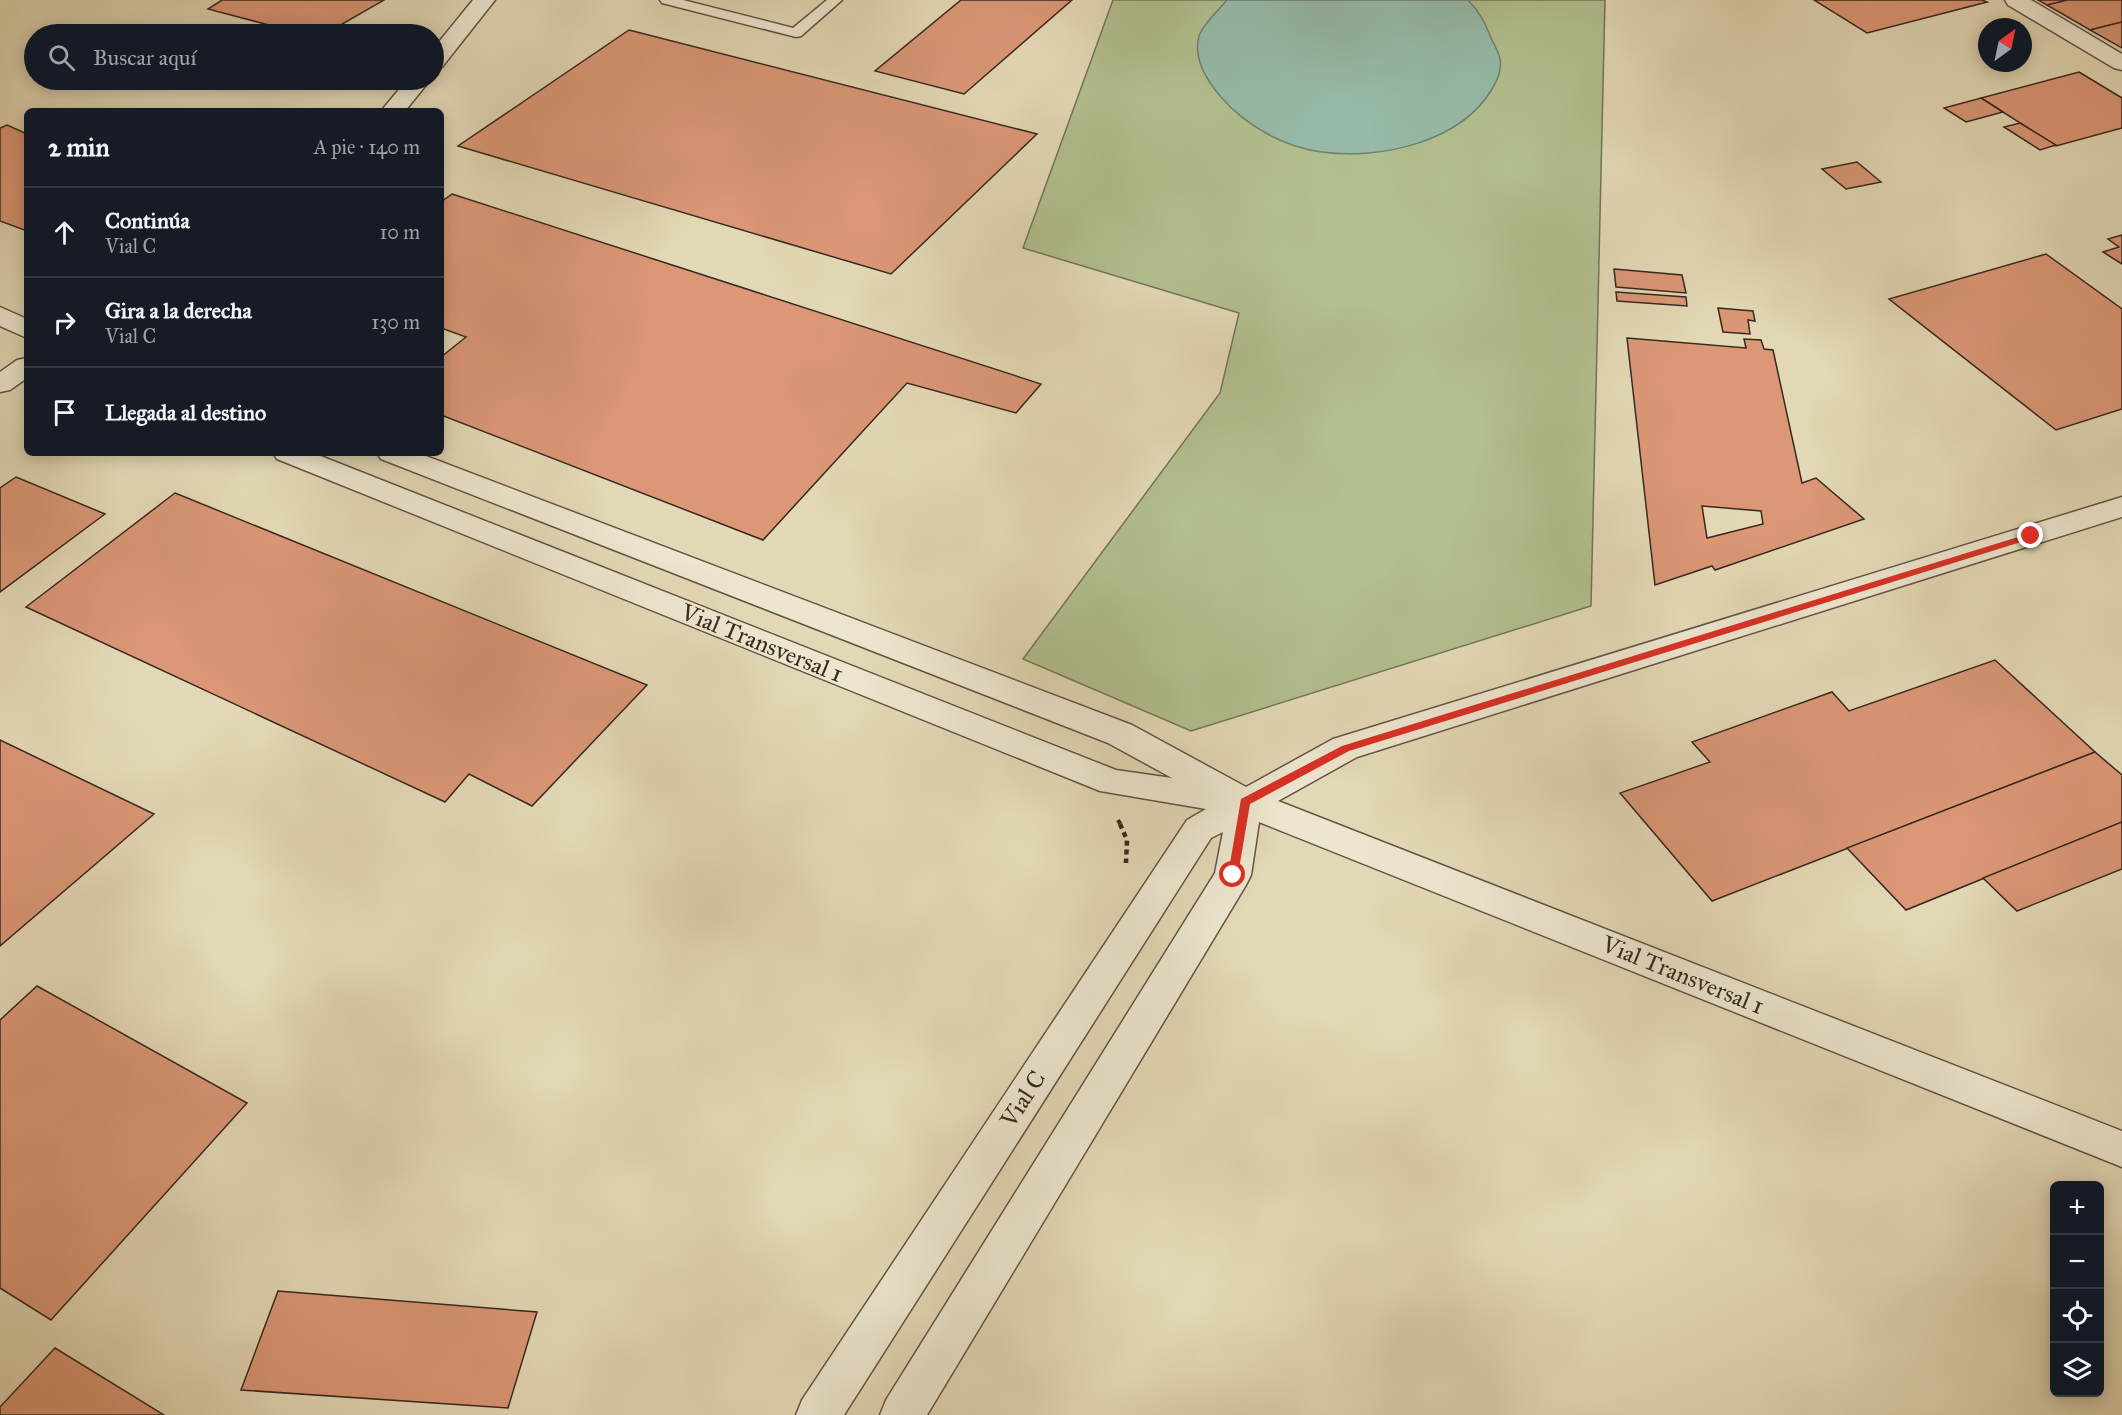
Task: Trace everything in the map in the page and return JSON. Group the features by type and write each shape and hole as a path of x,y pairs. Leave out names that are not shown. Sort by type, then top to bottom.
{"street":[{"path":"444,50 484,0"},
{"path":"2016,0 2122,63"},
{"path":"396,108 411,90"},
{"path":"0,315 24,328"},
{"path":"0,327 24,335"},
{"path":"0,384 24,368"},
{"name":"Vial Transversal 1","path":"295,456 1112,782 1245,802"},
{"name":"Vial Transversal 1","path":"399,456 1110,730 1245,802 2122,1149"},
{"name":"Vial C","path":"818,1415 1199,829 1345,748 2122,507"},
{"path":"902,1415 1233,875 1245,802"}],"lane":[{"path":"667,0 796,33 835,0"}],"shaded area":[{"path":"1113,0 1605,0 1591,606 1191,731 1023,659 1220,393 1239,313 1023,248"},
{"path":"1227,0 1468,0 1482,18 1499,54 1499,75 1492,89 1478,107 1461,122 1417,143 1393,150 1369,153 1345,154 1308,149 1280,140 1242,117 1216,91 1202,69 1198,53 1199,36"}],"building":[{"path":"222,0 384,0 342,24 265,24 208,9"},
{"path":"961,0 1072,0 964,94 875,71"},
{"path":"1814,0 1982,0 1987,2 1867,33"},
{"path":"2038,0 2068,0 2047,5"},
{"path":"2068,0 2122,0 2122,22 2090,30 2047,5"},
{"path":"2122,22 2122,48 2090,30"},
{"path":"629,30 1037,134 891,274 458,146"},
{"path":"2079,72 2122,98 2122,128 2056,146 1981,98"},
{"path":"1981,98 2003,112 1966,122 1944,108"},
{"path":"2020,123 2056,145 2040,150 2004,127"},
{"path":"7,125 24,133 24,230 0,221 0,128"},
{"path":"1857,162 1881,182 1846,189 1822,169"},
{"path":"452,194 1041,384 1016,413 907,383 763,540 444,416 444,355 466,337 444,329 444,200"},
{"path":"2122,235 2122,264 2103,252 2119,247 2108,239"},
{"path":"2046,254 2122,309 2122,409 2056,430 1889,299"},
{"path":"1614,269 1682,275 1686,293 1616,287"},
{"path":"1616,292 1686,297 1687,306 1617,301"},
{"path":"1718,308 1753,311 1755,321 1748,320 1750,334 1723,332"},
{"path":"1627,338 1746,348 1744,339 1761,340 1764,349 1773,350 1802,483 1816,478 1864,519 1715,570 1712,566 1655,585","holes":["1702,506 1761,511 1763,524 1707,538"]},
{"path":"16,477 105,514 0,592 0,488"},
{"path":"175,493 647,685 532,806 469,774 445,802 26,607"},
{"path":"1995,660 2095,752 1712,901 1620,793 1710,762 1692,742 1832,692 1849,711"},
{"path":"0,740 154,814 0,946"},
{"path":"2095,752 2122,775 2122,822 1906,910 1847,848"},
{"path":"2122,822 2122,869 2017,911 1983,878"},
{"path":"37,986 247,1103 51,1320 0,1288 0,1020"},
{"path":"278,1291 537,1312 508,1408 241,1390"},
{"path":"55,1348 164,1415 0,1415 0,1407"}],"route":[{"path":"1233,875 1245,802 1345,748 2031,536"}]}
